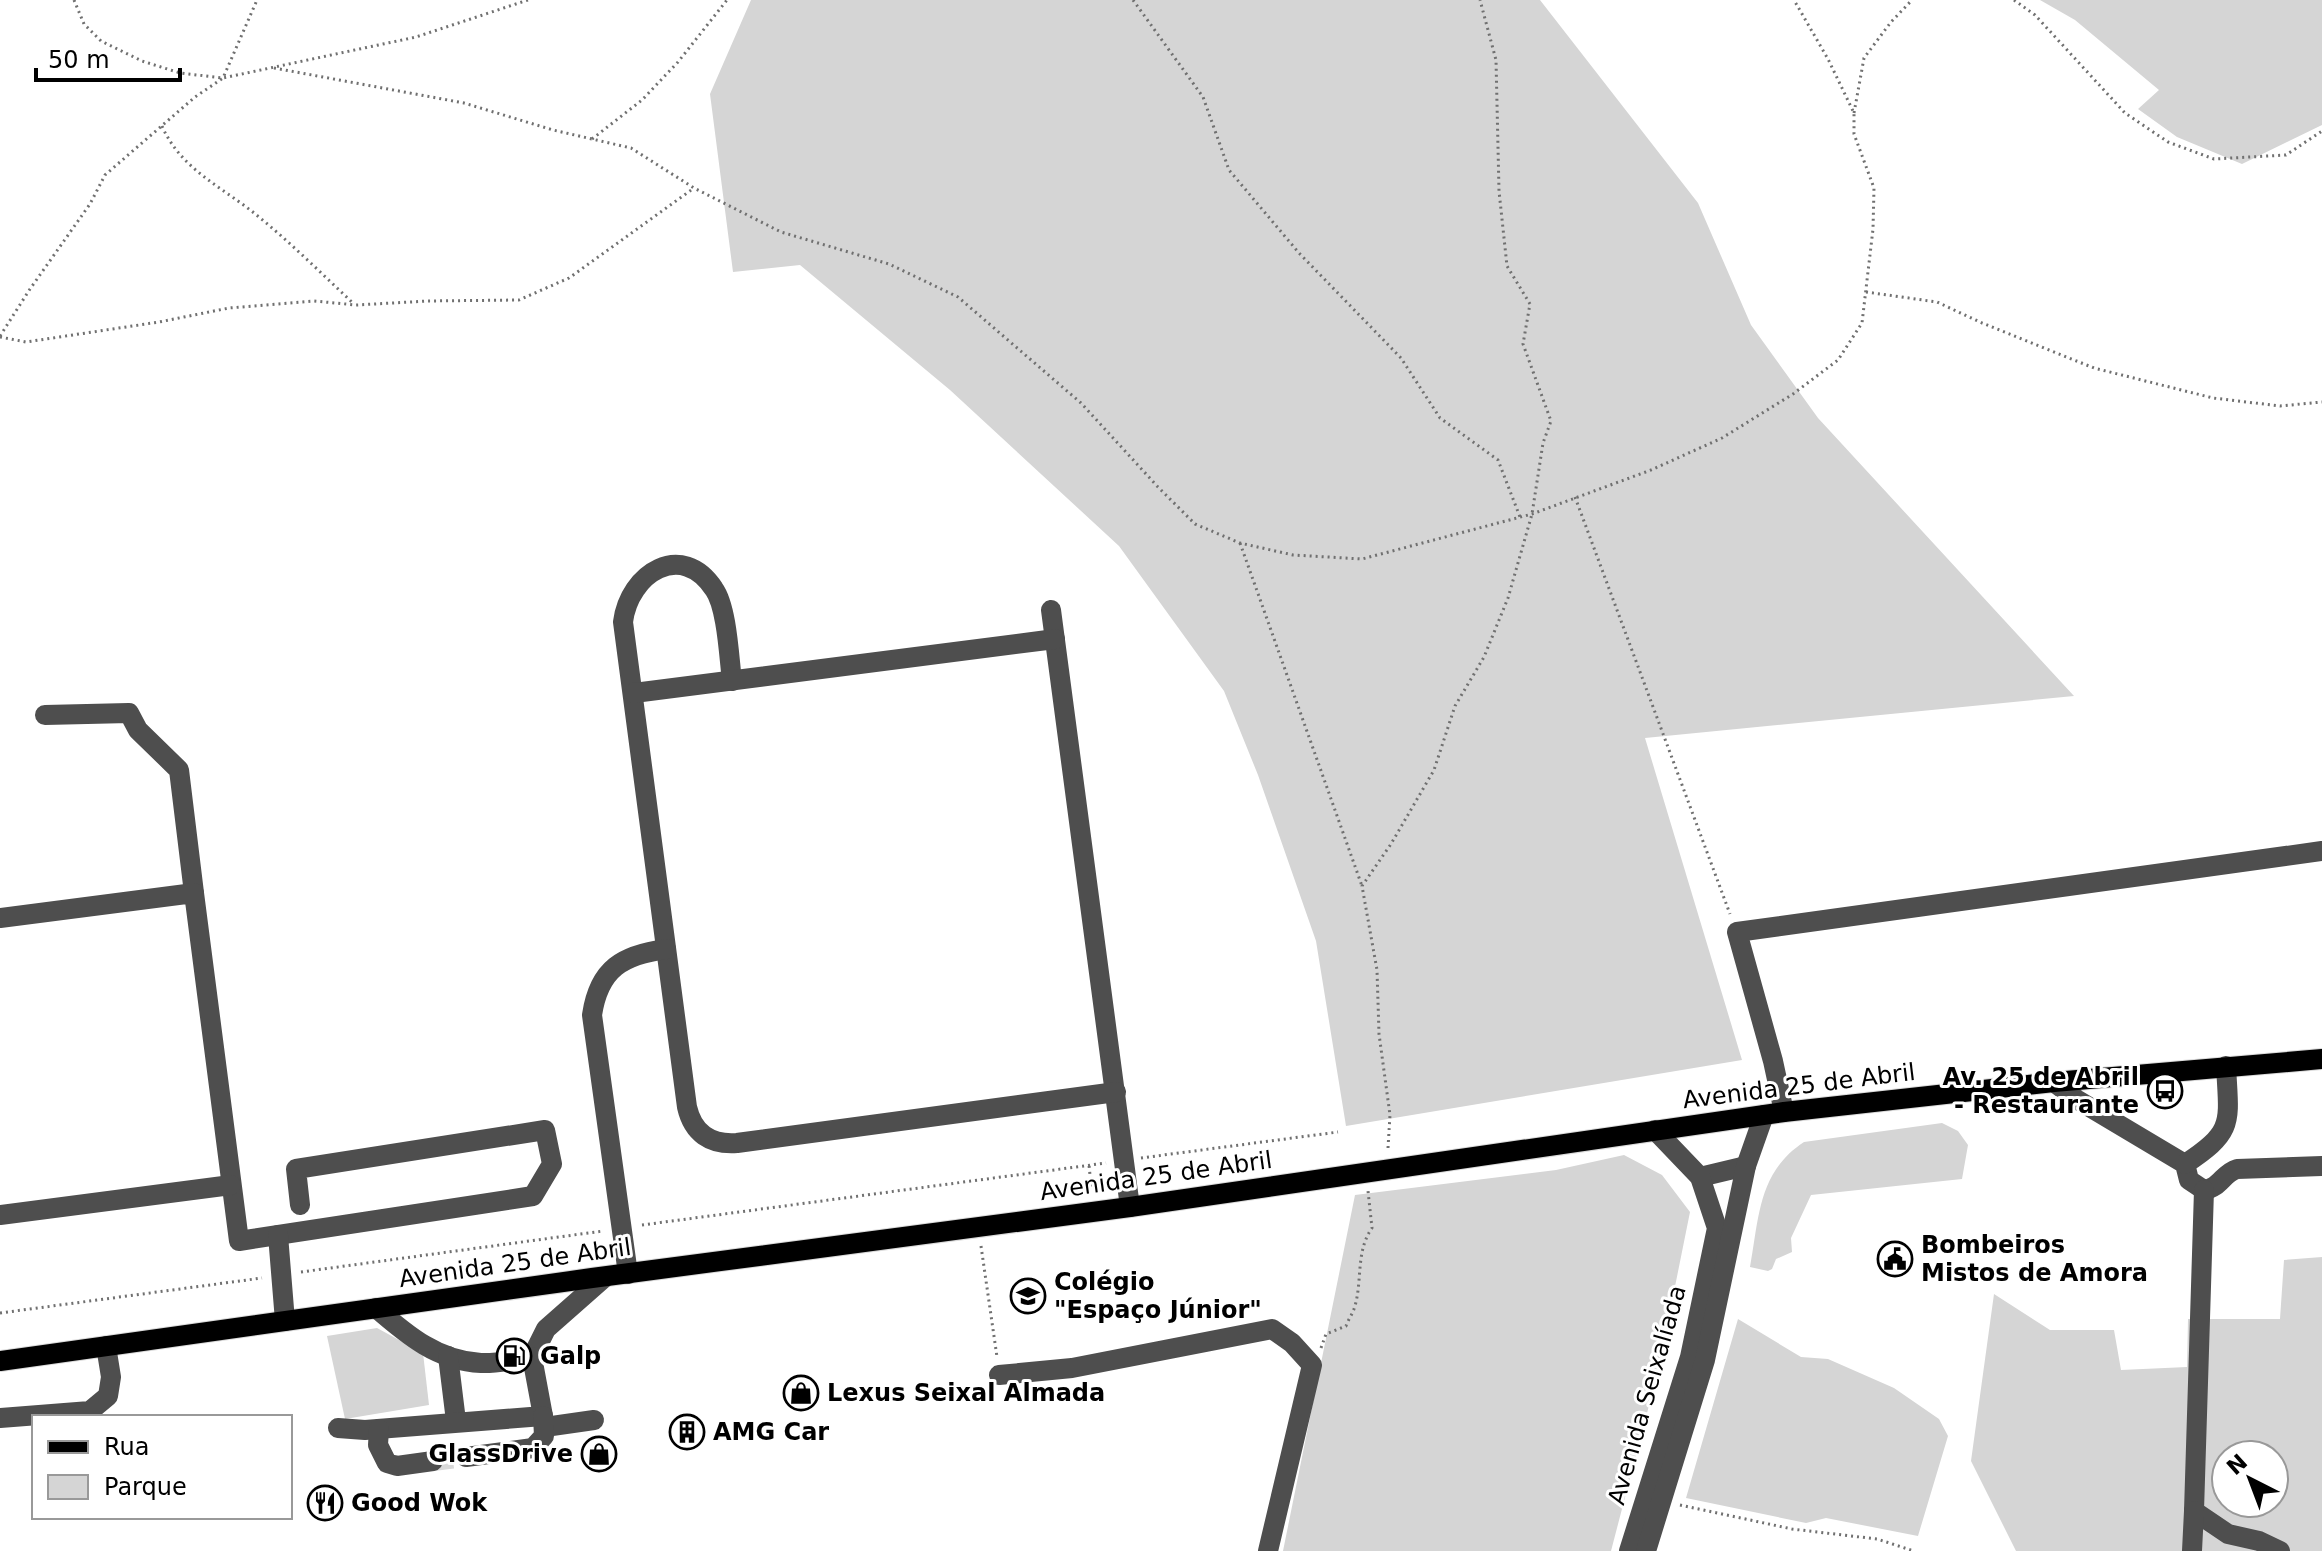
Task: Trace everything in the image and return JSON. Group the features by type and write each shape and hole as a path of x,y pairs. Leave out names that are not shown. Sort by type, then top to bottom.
{"main road":[{"name":"Avenida 25 de Abril","path":"0,1361 1130,1207 1774,1114 2054,1082 2322,1059"}],"street":[{"path":"732,681 722,605 717,591 695,571 681,566 652,571 631,593 623,622 688,1114 696,1129 718,1143 737,1143 1116,1092"},
{"path":"1051,610 1130,1207"},
{"path":"634,693 1055,639"},
{"path":"45,715 129,713 138,730 179,770 239,1241 533,1196 552,1164 545,1130 296,1169 300,1205"},
{"path":"1774,1114 1773,1061 1737,932 2322,851"},
{"path":"0,918 194,893"},
{"path":"628,1274 592,1015 596,992 614,967 631,956 666,949"},
{"path":"2185,1164 2210,1148 2226,1128 2229,1117 2226,1066"},
{"path":"2054,1082 2076,1099 2185,1164 2189,1180 2204,1190"},
{"name":"Avenida Seixalíada","path":"1646,1551 1705,1360 1746,1166 1774,1114"},
{"name":"Avenida Seixalíada","path":"1629,1551 1690,1357 1717,1228 1700,1177 1655,1130"},
{"path":"1700,1177 1746,1166"},
{"path":"2204,1190 2216,1186 2226,1174 2237,1169 2322,1166"},
{"path":"0,1215 231,1185"},
{"path":"2192,1551 2204,1190"},
{"path":"278,1235 285,1321"},
{"path":"466,1457 533,1448 544,1436 532,1357 546,1329 605,1277"},
{"path":"376,1308 411,1338 448,1356 482,1363 532,1357"},
{"path":"999,1375 1072,1368 1272,1329 1292,1343 1312,1365 1268,1551"},
{"path":"39,1415 90,1411 108,1396 111,1377 106,1346"},
{"path":"448,1356 456,1421"},
{"path":"0,1418 32,1416"},
{"path":"338,1428 379,1429 456,1421 594,1420"},
{"path":"379,1429 378,1445 387,1463 397,1466 433,1461"},
{"path":"2194,1511 2228,1534 2259,1541 2280,1551"}],"path":[{"path":"74,0 84,24 101,41 142,61 180,73 223,78 416,37 528,0"},
{"path":"257,0 223,78 195,97 105,175 90,204 0,337 26,342 229,308 314,301 356,305 519,300 569,278 694,188"},
{"path":"592,139 651,90 687,52 727,0"},
{"path":"1133,0 1203,97 1229,170 1299,253 1401,358 1440,418 1498,460 1520,517"},
{"path":"1362,886 1391,844 1434,770 1455,706 1484,657 1508,598 1532,514 1543,443 1551,421 1523,344 1530,304 1507,266 1499,191 1496,60 1480,0"},
{"path":"1794,0 1854,113"},
{"path":"274,68 464,103 553,130 631,148 694,188 781,232 889,264 958,297 1081,403 1195,524 1240,543 1293,555 1362,559 1532,514 1651,470 1722,438 1793,394 1838,360 1862,323 1873,229 1874,188 1854,134 1854,113 1864,58 1912,0"},
{"path":"2014,0 2035,15 2125,113 2168,142 2214,159 2286,155 2322,131"},
{"path":"162,126 170,144 189,165 258,216 356,305"},
{"path":"1866,292 1937,302 2094,368 2213,398 2280,406 2322,402"},
{"path":"1575,497 1737,932"},
{"path":"1240,543 1362,886 1377,970 1379,1034 1390,1115 1387,1168"},
{"path":"0,1313 1338,1132"},
{"path":"1312,1365 1326,1334 1346,1326 1355,1308 1361,1257 1366,1237 1372,1228 1368,1191"},
{"path":"979,1226 999,1375"},
{"path":"1680,1505 1792,1529 1877,1539 1914,1551"}],"green space":[{"path":"751,0 1540,0 1698,203 1751,325 1818,418 2074,696 1645,738 1742,1060 1346,1126 1316,941 1258,775 1224,691 1119,546 950,390 800,265 733,272 710,94"},
{"path":"2040,0 2322,0 2322,125 2242,164 2177,137 2138,109 2159,90 2075,20"},
{"path":"1942,1123 1958,1131 1968,1145 1962,1179 1811,1195 1791,1238 1792,1252 1776,1259 1768,1271 1750,1267 1759,1214 1769,1182 1777,1167 1804,1142"},
{"path":"1624,1155 1662,1175 1690,1212 1658,1371 1611,1551 1283,1551 1355,1195 1556,1170"},
{"path":"2322,1257 2322,1551 2016,1551 1971,1461 1994,1294 2050,1330 2114,1330 2121,1370 2187,1367 2188,1319 2280,1319 2284,1260"},
{"path":"1738,1319 1801,1357 1828,1359 1894,1388 1939,1419 1948,1436 1918,1536 1826,1518 1806,1523 1686,1498"},
{"path":"377,1328 423,1353 429,1405 345,1419 327,1336"}],"tunnel":[{"path":"433,1461 466,1457"}],"place":[{"name":"Av. 25 de Abril - Restaurante","path":"2165,1091"},
{"name":"Bombeiros Mistos de Amora","path":"1895,1259"},
{"name":"Colégio \"Espaço Júnior\"","path":"1028,1296"},
{"name":"Galp","path":"514,1356"},
{"name":"Lexus Seixal Almada","path":"801,1393"},
{"name":"AMG Car","path":"687,1432"},
{"name":"GlassDrive","path":"599,1454"},
{"name":"Good Wok","path":"325,1503"}]}
